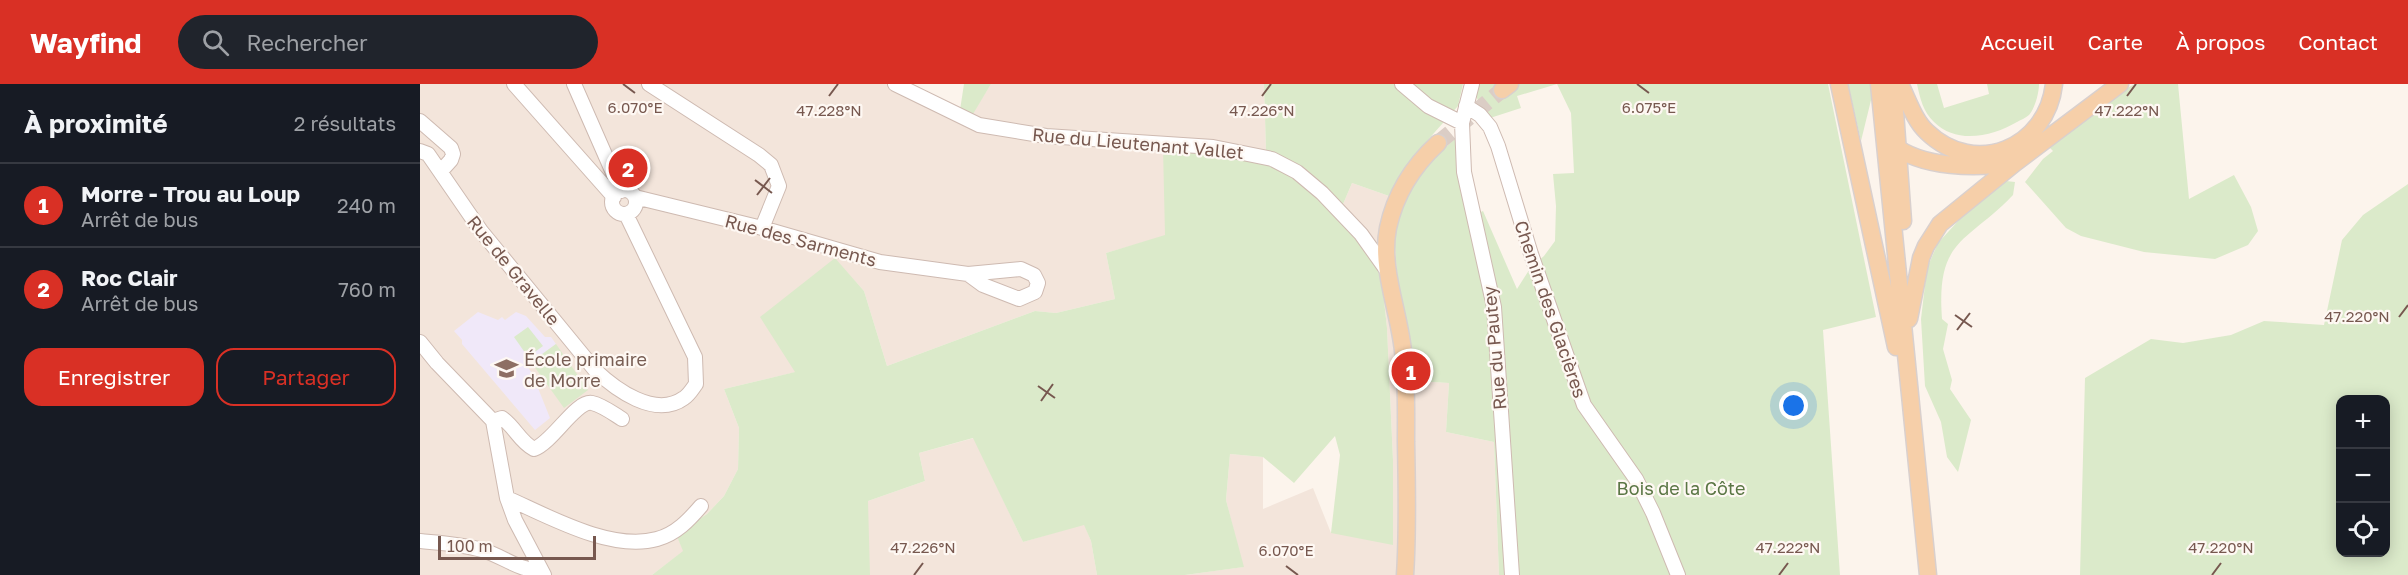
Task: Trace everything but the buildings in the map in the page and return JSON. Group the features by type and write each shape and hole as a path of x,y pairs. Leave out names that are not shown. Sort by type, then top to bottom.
{"main road":[{"path":"1839,84 1885,302 1910,400"},
{"path":"1880,84 1928,575"},
{"path":"1893,84 1916,399 1917,454"},
{"path":"1900,84 1917,119 1926,131 1946,146 1976,154 2005,150 2023,141 2037,129 2048,112 2054,84"},
{"path":"1909,319 1921,258 1932,234 1959,207 2120,84"},
{"path":"1885,136 1899,149 1928,160 1961,166 1990,167 2015,163"},
{"path":"1405,575 1407,523 1405,371 1402,339 1389,274 1388,230 1401,189 1419,163 1438,143"}],"street":[{"path":"514,84 618,194"},
{"path":"574,84 618,194 613,204 616,211 631,207"},
{"path":"649,84 735,138 771,165 779,186 762,228"},
{"name":"Rue du Lieutenant Vallet","path":"895,84 980,125 1046,136 1213,147 1258,155 1284,164 1308,180 1361,234 1389,274"},
{"path":"1402,84 1428,106 1462,123"},
{"name":"Rue du Pautey","path":"1472,84 1462,123 1464,172 1494,307 1512,575"},
{"name":"Chemin des Glacières","path":"1466,106 1480,115 1490,127 1498,146 1531,254 1584,405 1636,479 1653,513 1678,575"},
{"path":"420,121 451,148 453,154 451,160 441,171"},
{"name":"Rue de Gravelle","path":"420,151 428,154 489,242 595,370 629,397 656,404 670,404 684,398 696,384 695,357 639,239 631,207"},
{"name":"Rue des Sarments","path":"618,194 628,191 631,207 762,228 880,262 968,274"},
{"path":"1361,234 1378,236 1388,230"},
{"path":"422,349 493,421 507,498 515,520 542,572"},
{"path":"493,421 502,418 507,421 528,446 534,449 543,446 577,408 585,404 592,403 622,419"},
{"path":"507,498 575,529 601,537 635,541 657,539 680,528 701,506"},
{"path":"420,542 481,549 499,555 527,571 542,572"}],"shaded area":[{"path":"420,84 906,84 972,114 991,84 1264,84 1266,151 1165,236 1106,253 1115,299 1056,313 1035,311 887,366 864,291 835,259 796,372 724,389 739,428 738,469 724,496 707,514 676,534 684,551 652,575 420,575"},
{"path":"1352,183 1389,196 1399,204 1395,252 1416,381 1449,383 1446,432 1494,442 1499,575 1185,575 1243,567 1226,500 1230,454 1263,457 1263,509 1313,488 1331,533 1393,460 1387,328 1381,273 1338,216"},
{"name":"École primaire de Morre","path":"478,312 498,320 502,317 505,320 516,312 526,316 545,337 551,337 556,344 527,366 550,418 535,430 462,344 462,340 454,331"},
{"path":"974,438 1023,542 1084,524 1091,541 1097,575 802,575 800,506 868,501 925,481 919,453"}],"green space":[{"path":"964,84 991,84 973,114 960,110"},
{"path":"1264,84 1463,84 1458,106 1411,159 1389,196 1352,183 1338,216 1381,273 1387,328 1393,460 1393,545 1331,533 1340,455 1335,436 1294,483 1263,457 1230,454 1226,500 1244,567 1185,575 1097,575 1091,541 1084,525 1023,542 973,438 919,453 925,481 868,501 870,575 652,575 683,551 676,534 707,514 724,496 738,469 739,428 724,389 795,372 760,317 835,258 864,291 887,366 1035,311 1056,313 1115,299 1106,253 1165,235 1163,148 1266,151"},
{"path":"1477,84 1557,84 1517,96 1521,108 1487,119 1475,94"},
{"name":"Bois de la Côte","path":"1557,84 1828,84 1876,317 1823,330 1840,575 1499,575 1494,442 1446,432 1449,383 1416,381 1396,264 1395,220 1399,204 1410,185 1424,168 1456,138 1467,218 1483,211 1517,289 1531,267 1544,256 1555,241 1556,206 1553,174 1574,173 1571,113"},
{"path":"1848,84 1872,84 1873,92 1861,141"},
{"path":"1917,84 1937,84 1944,108 1989,94 1987,84 2039,84 2035,104 2028,116 1997,131 1964,136 1943,129 1930,118 1921,100"},
{"path":"2135,84 2178,84 2189,199 2234,175 2251,207 2258,231 2248,245 2215,259 2144,252 2081,236 2066,228 2025,182 2043,159 2053,151 2049,147 2121,91"},
{"path":"2006,181 2015,182 2013,195 1958,245 1949,257 1944,272 1941,292 1942,319 1948,324 1943,349 1952,380 1950,389 1971,420 1958,472 1947,457 1941,422 1925,386 1921,319 1927,268 1938,243 1959,220"},
{"path":"2408,184 2408,575 2080,575 2085,378 2151,339 2183,343 2231,335 2264,321 2324,325 2342,240 2363,215"},
{"path":"528,327 543,346 528,357 514,337"},
{"path":"556,344 588,390 564,408 531,362"}],"tunnel":[{"path":"1438,143 1502,90"}],"place":[{"name":"Roc Clair","path":"628,168"},
{"name":"École primaire de Morre","path":"506,369"},
{"name":"Morre - Trou au Loup","path":"1411,371"}]}
